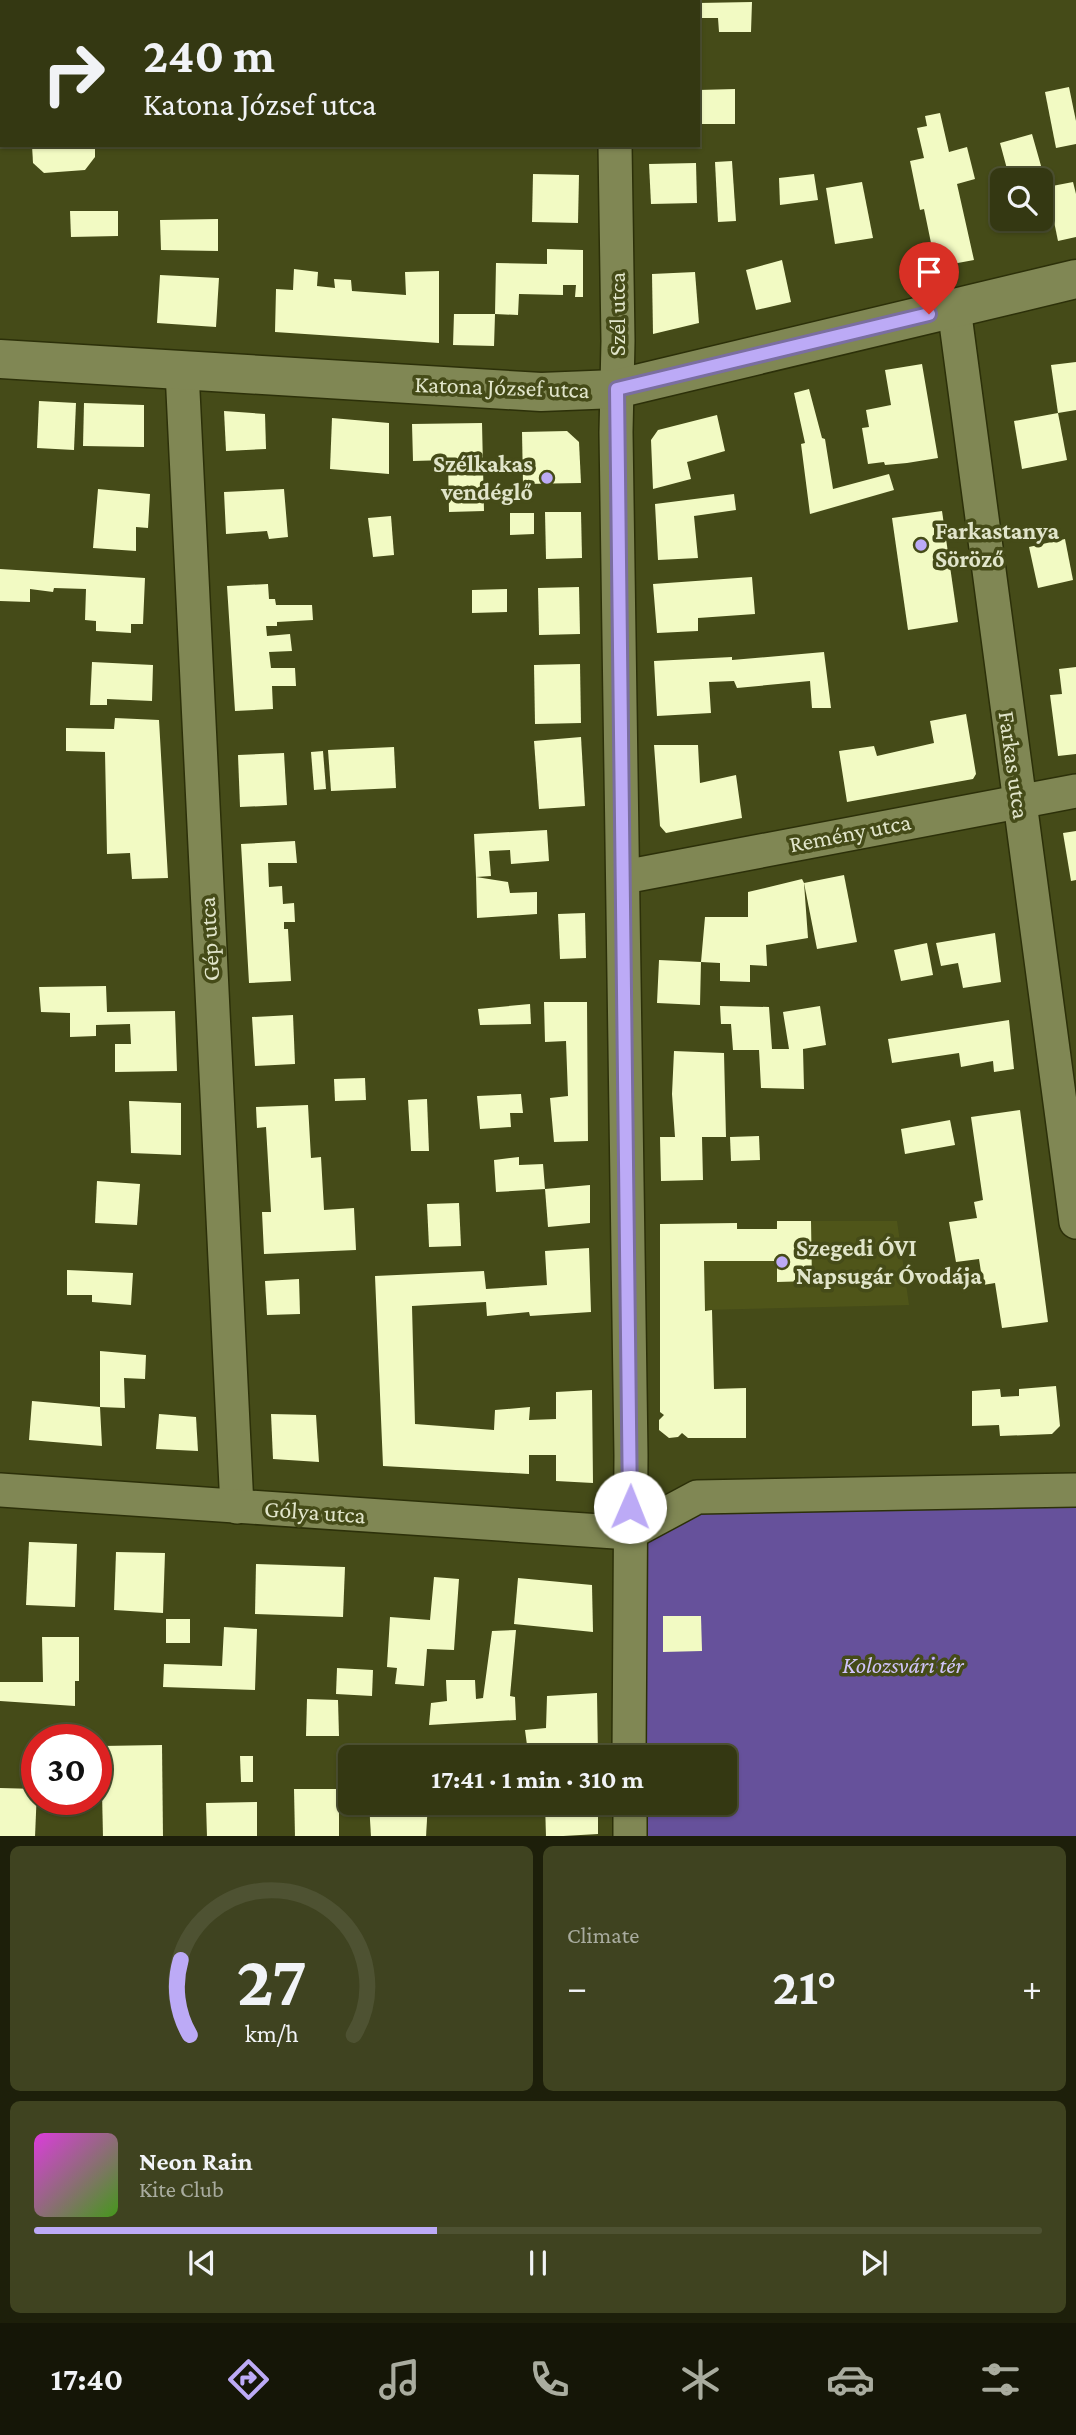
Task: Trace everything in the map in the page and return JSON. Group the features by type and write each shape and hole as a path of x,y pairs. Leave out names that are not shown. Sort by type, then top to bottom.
{"street":[{"name":"Szél utca","path":"615,147 630,1533"},
{"name":"Katona József utca","path":"0,359 541,393 617,389 1076,279"},
{"name":"Farkas utca","path":"954,308 1076,1222"},
{"name":"Gép utca","path":"182,371 237,1507"},
{"name":"Remény utca","path":"624,877 1076,791"},
{"name":"Gólya utca","path":"0,1490 630,1533"},
{"path":"629,1745 630,1533 697,1497 1076,1490"},
{"path":"630,1815 630,1836"}],"shaded area":[{"name":"Szegedi ÓVI Napsugár Óvodája","path":"777,1221 897,1221 909,1305 661,1311 660,1224 737,1223 738,1229 776,1229"}],"green space":[{"name":"Kolozsvári tér","path":"1076,1490 1076,1836 630,1836 630,1815 737,1815 737,1745 630,1745 630,1533 697,1497"}],"building":[{"path":"752,2 751,32 719,32 718,18 700,18 700,3"},
{"path":"1069,87 1076,121 1076,144 1056,148 1045,92"},
{"path":"735,89 735,124 700,124 700,90"},
{"path":"940,113 949,152 967,147 975,179 957,184 974,260 936,267 924,209 920,210 910,161 924,158 917,128 927,126 925,116"},
{"path":"1032,134 1042,168 1007,168 1000,143"},
{"path":"32,147 95,147 95,157 85,170 44,173 33,163"},
{"path":"732,161 736,221 718,222 715,162"},
{"path":"696,163 697,203 651,204 649,164"},
{"path":"533,174 579,175 578,223 532,222"},
{"path":"814,174 818,200 780,205 779,178"},
{"path":"862,182 873,238 835,244 826,188"},
{"path":"1073,182 1076,194 1076,237 1058,241 1053,216 1053,186"},
{"path":"70,211 118,211 118,236 71,237"},
{"path":"218,219 218,251 161,250 160,220"},
{"path":"547,249 583,250 583,297 575,297 576,285 563,285 563,295 519,294 518,315 495,314 496,263 547,264"},
{"path":"782,260 791,302 756,310 746,270"},
{"path":"294,269 318,272 317,286 335,288 334,279 351,280 352,291 406,295 405,272 439,271 439,343 275,332 276,289 293,290"},
{"path":"695,272 699,323 653,334 652,274"},
{"path":"160,275 219,278 216,327 157,323"},
{"path":"454,314 495,314 494,346 453,345"},
{"path":"1076,362 1076,410 1058,413 1051,365"},
{"path":"922,364 938,458 885,465 884,462 868,464 862,428 869,427 866,410 891,405 885,370"},
{"path":"809,389 822,438 825,439 833,489 889,474 894,490 810,514 801,444 805,443 794,393"},
{"path":"39,401 76,403 74,450 37,448"},
{"path":"84,403 144,405 144,447 83,446"},
{"path":"224,411 265,414 266,449 226,451"},
{"path":"1058,413 1067,460 1022,469 1014,421"},
{"path":"717,415 725,451 687,462 691,479 653,489 651,440 658,430"},
{"path":"332,418 389,423 389,474 330,469"},
{"path":"482,423 484,511 449,512 448,460 413,461 412,424"},
{"path":"567,431 579,442 581,483 523,484 522,432"},
{"path":"98,489 150,494 148,528 136,527 136,551 93,548"},
{"path":"284,489 288,537 269,539 267,531 226,534 224,492"},
{"path":"734,494 736,510 694,516 698,558 658,560 655,504"},
{"path":"942,511 958,622 908,630 892,518"},
{"path":"545,512 581,512 582,558 546,559"},
{"path":"510,513 534,513 534,534 510,535"},
{"path":"391,516 394,555 373,557 368,518"},
{"path":"1065,539 1073,580 1038,588 1029,547"},
{"path":"0,569 145,578 143,624 131,624 131,633 96,631 96,621 85,620 86,589 54,588 53,592 30,589 30,602 0,601"},
{"path":"752,577 755,614 698,618 698,631 657,633 653,584"},
{"path":"268,584 269,599 275,599 276,605 312,605 313,620 277,622 277,626 266,626 267,636 290,634 292,651 269,652 271,668 295,668 296,686 272,686 273,709 235,711 227,586"},
{"path":"579,587 580,634 539,635 538,588"},
{"path":"507,589 507,612 472,613 472,590"},
{"path":"824,652 831,708 812,708 810,681 737,688 734,681 709,682 711,713 657,716 654,661 732,657 732,660"},
{"path":"92,662 153,665 152,701 107,699 107,705 90,705"},
{"path":"580,664 581,723 535,724 534,665"},
{"path":"1076,667 1076,754 1058,756 1050,695 1062,694 1059,669"},
{"path":"966,714 976,774 973,779 847,802 839,751 874,746 877,756 934,743 930,721"},
{"path":"115,718 159,720 168,878 132,879 130,853 107,854 105,752 66,751 66,728 114,729"},
{"path":"581,737 585,806 539,809 534,741"},
{"path":"654,745 698,745 700,783 736,775 742,818 666,833 660,826"},
{"path":"394,747 396,788 331,791 328,750"},
{"path":"323,751 326,789 314,790 311,752"},
{"path":"284,753 287,805 240,807 238,755"},
{"path":"547,830 549,861 511,864 510,850 489,851 491,876 476,877 474,834"},
{"path":"1076,831 1076,880 1071,881 1063,833"},
{"path":"295,841 297,863 268,863 269,887 282,886 283,904 294,903 295,922 284,922 284,929 288,929 291,981 249,983 241,844"},
{"path":"844,875 857,942 817,949 804,883"},
{"path":"476,877 508,882 510,893 537,892 537,914 477,918"},
{"path":"802,879 808,938 766,945 767,966 750,965 750,982 720,981 720,963 701,962 705,917 748,917 748,892"},
{"path":"585,913 586,958 560,959 558,914"},
{"path":"995,933 1001,982 963,988 958,963 941,966 936,943"},
{"path":"927,943 933,975 901,981 894,950"},
{"path":"659,960 701,962 700,1005 657,1003"},
{"path":"106,986 107,1012 175,1011 177,1071 115,1072 115,1044 131,1044 130,1024 96,1025 96,1036 70,1037 70,1013 41,1012 39,987"},
{"path":"544,1002 587,1002 588,1141 554,1142 550,1098 568,1096 566,1041 545,1042"},
{"path":"530,1004 531,1024 480,1025 478,1009"},
{"path":"720,1006 769,1007 772,1049 789,1049 783,1012 820,1006 826,1045 803,1049 804,1089 761,1088 759,1050 733,1050 731,1024 721,1024"},
{"path":"293,1015 295,1064 255,1066 252,1017"},
{"path":"1009,1020 1014,1069 994,1072 993,1061 961,1067 959,1053 892,1063 888,1039"},
{"path":"674,1051 724,1053 726,1137 702,1137 703,1180 661,1181 660,1137 675,1137 672,1094"},
{"path":"365,1078 366,1100 335,1101 334,1079"},
{"path":"521,1094 523,1113 510,1113 511,1127 480,1129 477,1096"},
{"path":"427,1099 429,1151 411,1151 408,1100"},
{"path":"129,1101 181,1103 181,1155 131,1153"},
{"path":"308,1105 311,1158 321,1157 324,1210 354,1208 356,1250 264,1254 262,1212 271,1212 266,1127 257,1128 256,1107"},
{"path":"1020,1110 1048,1322 1002,1328 995,1283 983,1285 979,1259 956,1262 949,1222 977,1218 974,1202 983,1200 971,1117"},
{"path":"950,1120 955,1145 905,1154 901,1129"},
{"path":"759,1136 760,1160 731,1161 730,1137"},
{"path":"519,1157 519,1165 543,1164 545,1189 496,1192 494,1160"},
{"path":"97,1181 140,1184 137,1225 95,1223"},
{"path":"590,1185 590,1223 548,1227 545,1189"},
{"path":"459,1203 461,1246 429,1247 427,1204"},
{"path":"777,1221 811,1221 812,1281 777,1282 777,1261 704,1261 705,1311 712,1310 714,1389 746,1388 746,1438 688,1438 682,1433 678,1437 669,1438 659,1430 659,1420 664,1415 660,1412 660,1224 737,1223 737,1229 777,1229"},
{"path":"589,1248 591,1312 530,1316 529,1312 487,1316 486,1302 412,1306 415,1424 494,1430 495,1410 530,1407 529,1420 556,1419 556,1392 592,1390 593,1483 556,1481 556,1455 529,1455 529,1474 383,1466 375,1276 484,1271 486,1289 547,1285 545,1251"},
{"path":"67,1270 133,1273 131,1305 92,1302 92,1295 67,1295"},
{"path":"299,1279 300,1314 267,1315 265,1281"},
{"path":"100,1351 146,1355 145,1379 124,1378 125,1408 100,1407"},
{"path":"1056,1386 1060,1426 1052,1434 1000,1436 999,1425 972,1426 972,1391 1000,1389 1001,1397 1019,1396 1019,1389"},
{"path":"32,1401 100,1407 102,1446 29,1440"},
{"path":"159,1414 196,1417 198,1451 156,1449"},
{"path":"271,1414 316,1415 319,1462 273,1459"},
{"path":"29,1542 77,1544 75,1607 26,1605"},
{"path":"116,1552 165,1553 163,1613 114,1610"},
{"path":"256,1564 345,1567 343,1617 255,1614"},
{"path":"434,1577 459,1579 454,1650 427,1649 424,1686 395,1684 397,1668 387,1667 390,1617 430,1620"},
{"path":"518,1578 592,1585 593,1632 514,1624"},
{"path":"663,1616 701,1616 702,1651 663,1652"},
{"path":"166,1619 190,1619 190,1643 166,1643"},
{"path":"224,1627 257,1629 255,1690 163,1687 164,1664 222,1666"},
{"path":"516,1630 510,1696 515,1697 516,1720 429,1725 431,1703 447,1701 446,1680 475,1680 476,1699 483,1698 492,1631"},
{"path":"42,1637 79,1637 79,1681 75,1681 75,1706 0,1701 0,1682 43,1682"},
{"path":"337,1668 373,1670 372,1696 336,1694"},
{"path":"597,1693 598,1745 527,1745 525,1730 546,1728 547,1696"},
{"path":"307,1699 338,1700 339,1736 306,1736"},
{"path":"162,1745 163,1836 103,1836 103,1815 112,1815 112,1746"},
{"path":"240,1756 253,1756 253,1782 241,1782"},
{"path":"0,1788 21,1789 21,1815 36,1815 35,1836 0,1836"},
{"path":"294,1789 338,1789 339,1836 295,1836"},
{"path":"257,1802 257,1836 207,1836 206,1803"},
{"path":"370,1815 427,1815 426,1836 371,1836"},
{"path":"545,1815 598,1815 598,1834 546,1836"}],"place":[{"name":"Szélkakas vendéglő","path":"547,478"},
{"name":"Farkastanya Söröző","path":"921,545"},
{"name":"Szegedi ÓVI Napsugár Óvodája","path":"782,1262"}],"route":[{"path":"630,1507 617,389 929,314"}]}
